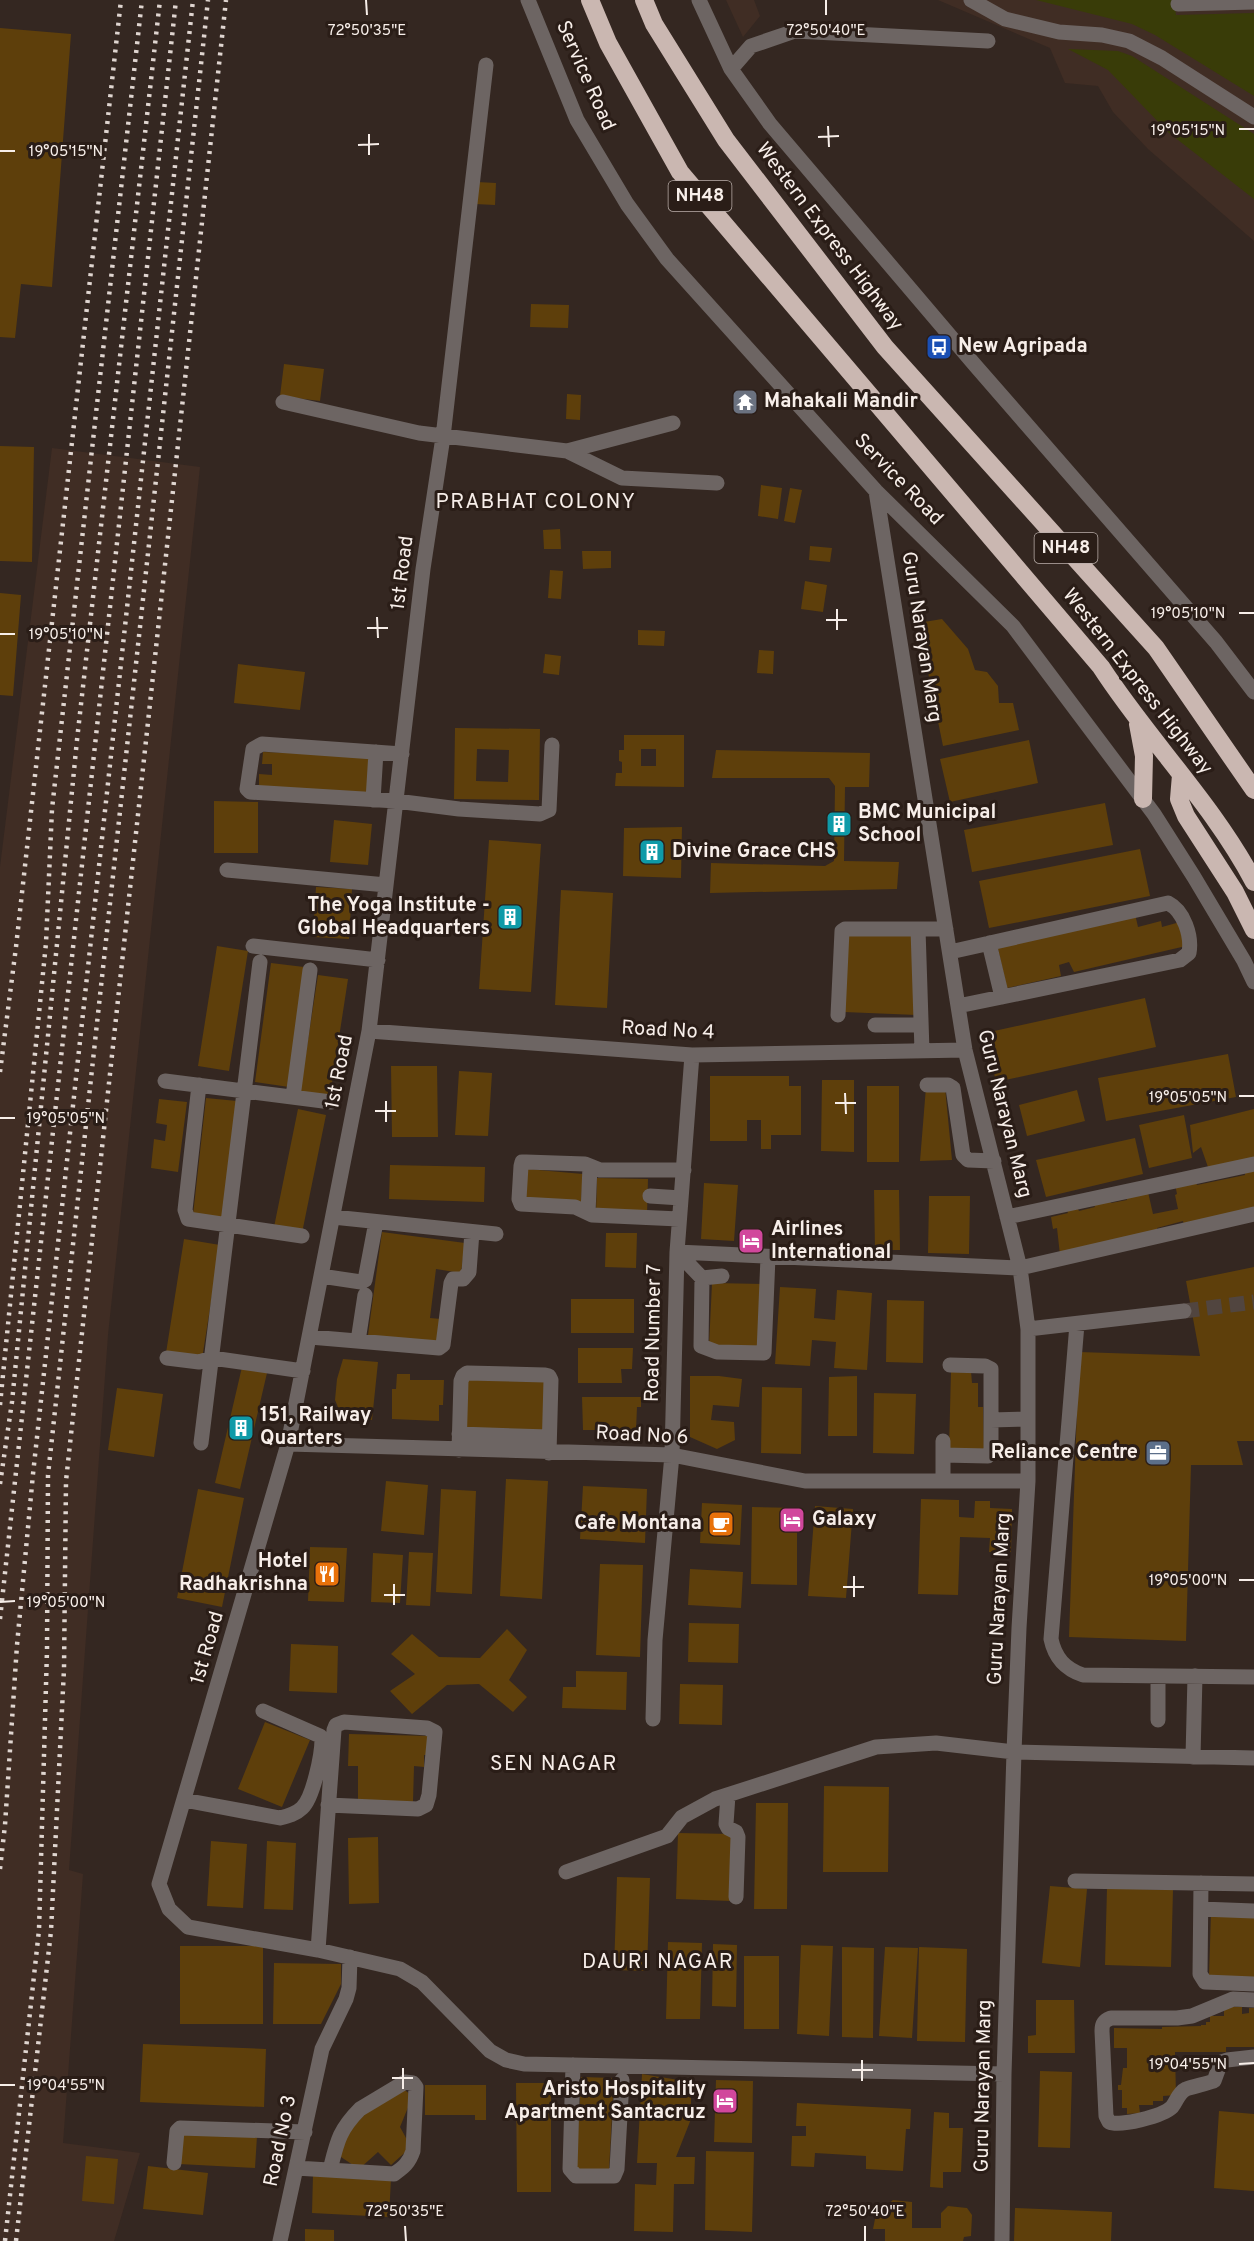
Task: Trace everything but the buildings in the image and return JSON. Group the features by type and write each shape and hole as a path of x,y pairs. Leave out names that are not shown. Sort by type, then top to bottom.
{"highway":[{"name":"Western Express Highway","path":"590,0 608,43 680,172 1101,667 1137,719 1238,851 1254,882"},
{"name":"Western Express Highway","path":"644,0 654,24 726,140 885,348 1156,648 1254,790"},
{"path":"1137,719 1144,756 1143,800"},
{"path":"1181,775 1179,799 1186,816 1235,892 1254,930"}],"street":[{"name":"Service Road","path":"528,0 577,120 627,204 667,259 876,491 1013,626 1143,800 1194,877 1254,982"},
{"path":"699,0 731,69 770,124 974,364 1249,679 1254,692"},
{"path":"971,0 1005,19 1059,32 1102,34 1129,41 1162,58 1254,117"},
{"path":"1178,4 1254,2"},
{"path":"731,69 751,46 795,31 988,41"},
{"name":"1st Road","path":"486,65 443,437 423,569 369,1030 288,1444 159,1884 170,1909 188,1928 318,1950 400,1969 422,1982 490,2051 506,2060 524,2064 1004,2074"},
{"path":"283,402 443,437 567,451 622,478 717,483"},
{"path":"567,451 673,423"},
{"name":"Guru Narayan Marg","path":"876,491 965,1050 1020,1268 1028,1329 1028,1481 1014,1752 1004,2074 1002,2241"},
{"path":"402,754 262,744 253,749 247,786 250,792 396,801 459,809 540,814 549,810 552,745"},
{"path":"373,800 376,752"},
{"path":"227,870 386,885"},
{"path":"950,952 1168,903 1180,911 1190,945 1189,953 1180,960 958,1006"},
{"path":"838,1015 842,932 845,929 946,928"},
{"path":"918,929 922,1051"},
{"path":"989,943 1002,997"},
{"path":"253,946 378,960"},
{"path":"201,1443 260,963"},
{"path":"293,1097 310,970"},
{"path":"875,1024 921,1025"},
{"name":"Road No 4","path":"369,1030 693,1055 965,1050"},
{"name":"Road Number 7","path":"653,1719 655,1640 672,1455 677,1252 693,1055"},
{"path":"165,1081 331,1102"},
{"path":"927,1084 951,1086 963,1155 968,1160 994,1161"},
{"path":"199,1085 185,1214 191,1221 302,1236"},
{"path":"958,1126 985,1126"},
{"path":"680,1219 588,1213 575,1207 521,1204 519,1198 522,1162 585,1164 600,1170 684,1170"},
{"path":"1007,1217 1254,1164"},
{"path":"588,1213 590,1166"},
{"path":"650,1196 681,1198"},
{"path":"677,1252 1020,1268 1254,1214"},
{"path":"333,1217 496,1234"},
{"path":"321,1276 361,1282 365,1280 376,1222"},
{"path":"310,1337 434,1348 443,1345 451,1283 453,1279 463,1279 467,1276 472,1232"},
{"path":"677,1252 702,1278 700,1347 717,1352 764,1353 768,1257"},
{"path":"702,1278 722,1276"},
{"path":"358,1341 365,1295"},
{"path":"1028,1329 1184,1311"},
{"path":"1077,1324 1051,1639 1059,1660 1070,1670 1083,1675 1254,1677"},
{"path":"675,1343 700,1343"},
{"path":"167,1358 199,1362 212,1358 303,1371"},
{"path":"943,1481 943,1448 990,1455 991,1369 985,1366 950,1365"},
{"path":"459,1450 463,1376 467,1373 545,1375 551,1380 549,1453"},
{"path":"991,1420 1028,1419"},
{"path":"459,1434 549,1437"},
{"name":"Road No 6","path":"288,1444 672,1455 805,1481 1028,1481"},
{"path":"1158,1676 1158,1720"},
{"path":"1193,1757 1195,1676"},
{"path":"184,1800 280,1818 302,1810 310,1799 322,1739 320,1736 263,1711"},
{"path":"318,1950 328,1805 336,1725 344,1722 427,1728 435,1732 426,1805 418,1809 328,1805"},
{"path":"566,1872 667,1836 682,1817 698,1806 876,1747 936,1743 1014,1752 1254,1758"},
{"path":"728,1795 726,1824 738,1838 736,1897"},
{"path":"1075,1881 1254,1884"},
{"path":"1201,1883 1200,1974 1205,1982 1254,1984"},
{"path":"1201,1910 1254,1911"},
{"name":"Road No 3","path":"280,2241 322,2049 349,1988 350,1957"},
{"path":"1254,2000 1233,1999 1192,2016 1106,2020 1102,2025 1106,2116 1109,2122 1121,2124 1161,2114 1171,2108 1186,2089 1214,2081 1221,2062 1254,2057"},
{"path":"573,2065 570,2169 576,2176 614,2176 617,2169 622,2080"},
{"path":"297,2168 394,2174 404,2167 410,2161 413,2151 416,2087 413,2083 405,2082 354,2115 338,2137 330,2170"},
{"path":"174,2163 179,2129 305,2132"}],"shaded area":[{"path":"726,0 754,0 760,16 743,37"},
{"path":"938,0 1254,0 1254,241 1148,149 1113,112 1098,86 1065,83 1050,48"},
{"path":"1036,0 1174,0 1176,15 1254,13 1254,96 1155,35 1132,24"},
{"path":"1068,49 1118,51 1132,56 1254,134 1254,199 1169,133 1108,70"},
{"path":"52,448 200,467 108,1335 69,1870 83,1874 63,2143 140,2153 114,2241 0,2241 0,867"}],"tunnel":[{"path":"1184,1311 1254,1302"}],"railway":[{"path":"0,1072 16,947 121,0"},
{"path":"0,1405 46,943 52,809 142,0"},
{"path":"0,1484 12,1402 77,740 160,0"},
{"path":"0,1619 176,0"},
{"path":"0,1869 33,1474 193,0"},
{"path":"5,2241 39,1930 47,1650 48,1475 208,0"},
{"path":"16,2241 51,1931 64,1669 66,1481 226,0"}],"place":[{"name":"New Agripada","path":"939,347"},
{"name":"Mahakali Mandir","path":"745,402"},
{"name":"BMC Municipal School","path":"839,824"},
{"name":"Divine Grace CHS","path":"652,852"},
{"name":"The Yoga Institute - Global Headquarters","path":"510,917"},
{"name":"Airlines International","path":"751,1241"},
{"name":"151, Railway Quarters","path":"241,1428"},
{"name":"Reliance Centre","path":"1158,1453"},
{"name":"Galaxy","path":"792,1520"},
{"name":"Cafe Montana","path":"721,1524"},
{"name":"Hotel Radhakrishna","path":"327,1574"},
{"name":"Aristo Hospitality Apartment Santacruz","path":"725,2101"}],"district":[{"name":"PRABHAT COLONY","path":"536,502"},
{"name":"SEN NAGAR","path":"554,1764"},
{"name":"DAURI NAGAR","path":"658,1962"}]}
